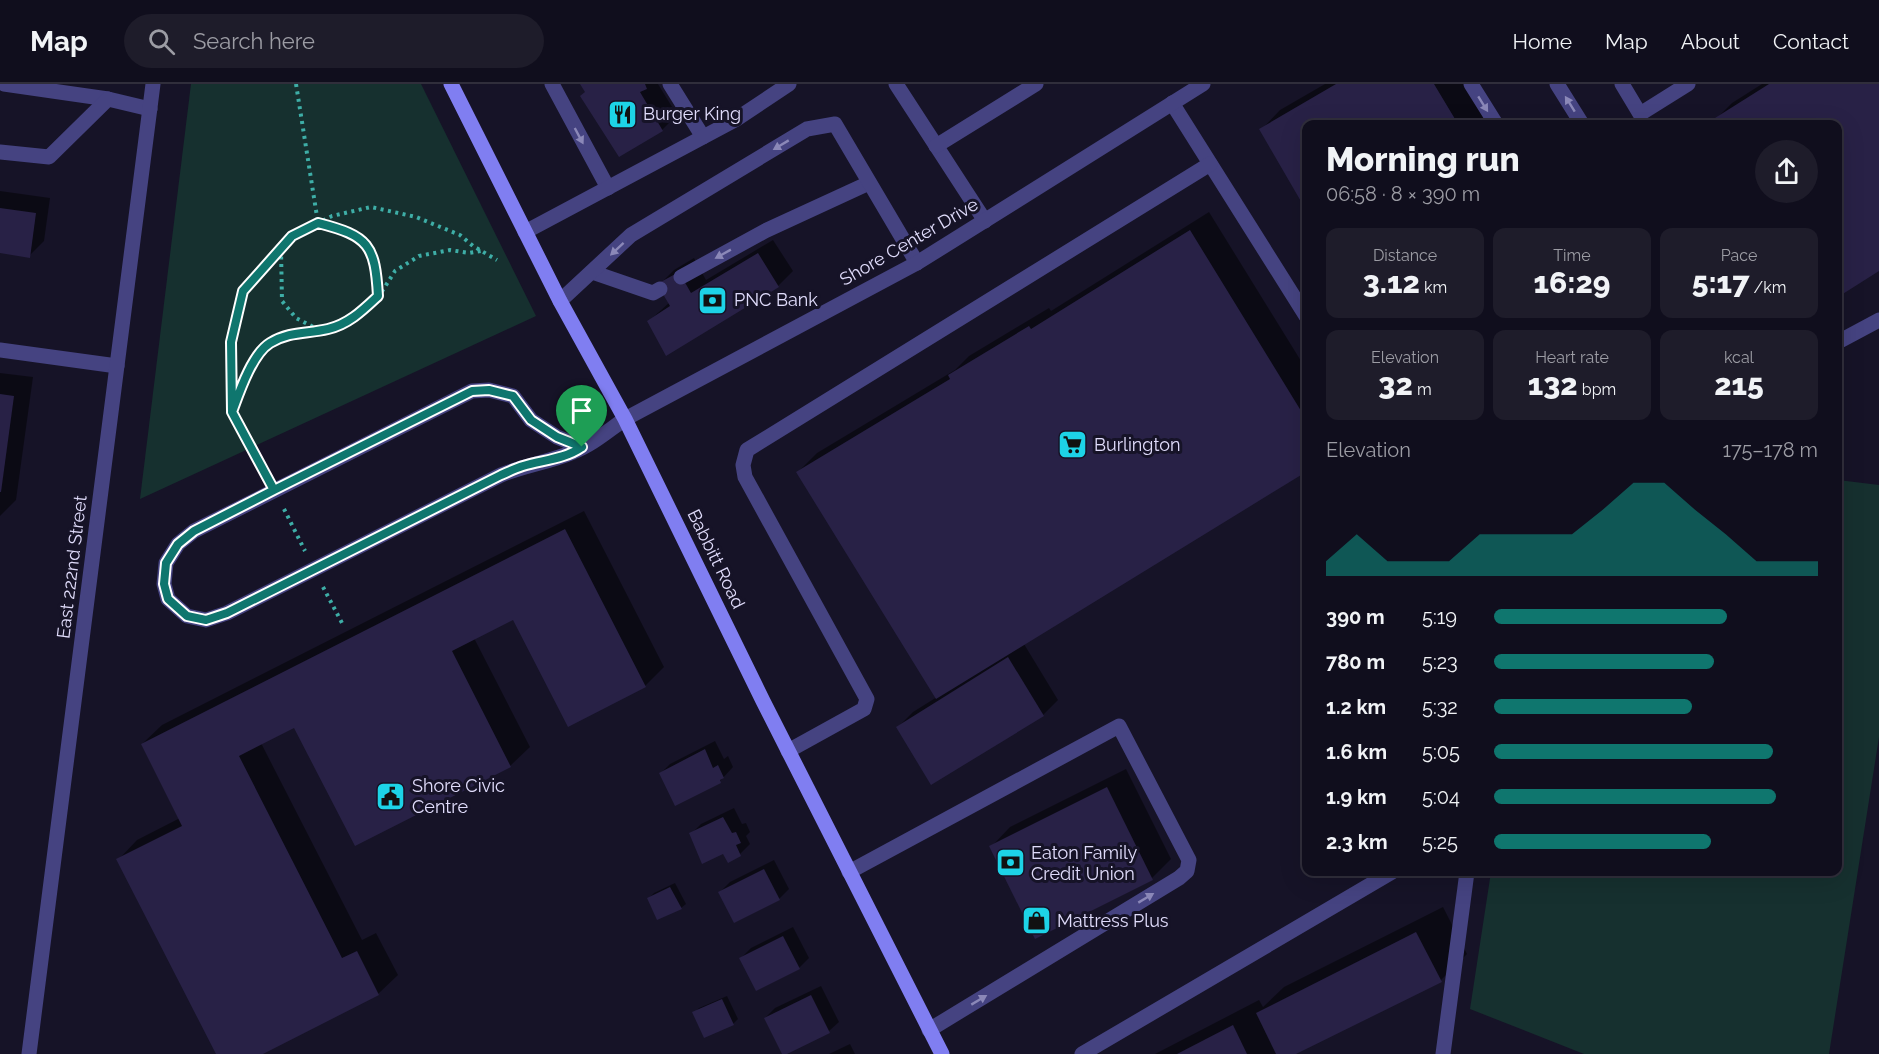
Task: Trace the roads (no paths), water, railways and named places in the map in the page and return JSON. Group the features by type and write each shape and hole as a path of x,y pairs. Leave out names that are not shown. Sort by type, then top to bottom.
{"main road":[{"name":"Babbitt Road","path":"451,84 560,301 625,419 788,751 942,1054"}],"street":[{"path":"4,84 108,99 150,109"},
{"name":"East 222nd Street","path":"29,1054 153,84"},
{"path":"552,84 608,188"},
{"path":"670,84 703,137"},
{"path":"525,232 735,120 789,84"},
{"path":"896,84 985,222"},
{"path":"936,146 1036,84"},
{"name":"Shore Center Drive","path":"582,447 557,437 531,420 513,396 489,390 472,391 194,531 178,544 166,563 164,584 168,599 187,616 206,620 227,613 511,471 576,451 625,419 917,263 1203,84"},
{"path":"1470,84 1493,120"},
{"path":"1557,84 1580,120"},
{"path":"1622,84 1643,119 1688,84"},
{"path":"0,152 49,157 108,99"},
{"path":"1172,104 1302,310"},
{"path":"560,301 631,235 807,129 835,124 917,263"},
{"path":"788,751 864,709 867,699 745,477 743,465 747,450 1210,164"},
{"path":"681,277 765,231 869,183"},
{"path":"592,272 653,292 660,289"},
{"path":"1842,340 1879,320"},
{"path":"0,350 117,366"},
{"path":"849,872 1119,726 1189,860 1187,871 1179,878 929,1030"},
{"path":"1082,1054 1385,876"},
{"path":"1443,1054 1466,876"}],"place":[{"name":"Burger King","path":"622,114"},
{"name":"PNC Bank","path":"713,300"},
{"name":"Burlington","path":"1073,445"},
{"name":"Shore Civic Centre","path":"391,796"},
{"name":"Eaton Family Credit Union","path":"1010,863"},
{"name":"Mattress Plus","path":"1036,921"}]}
